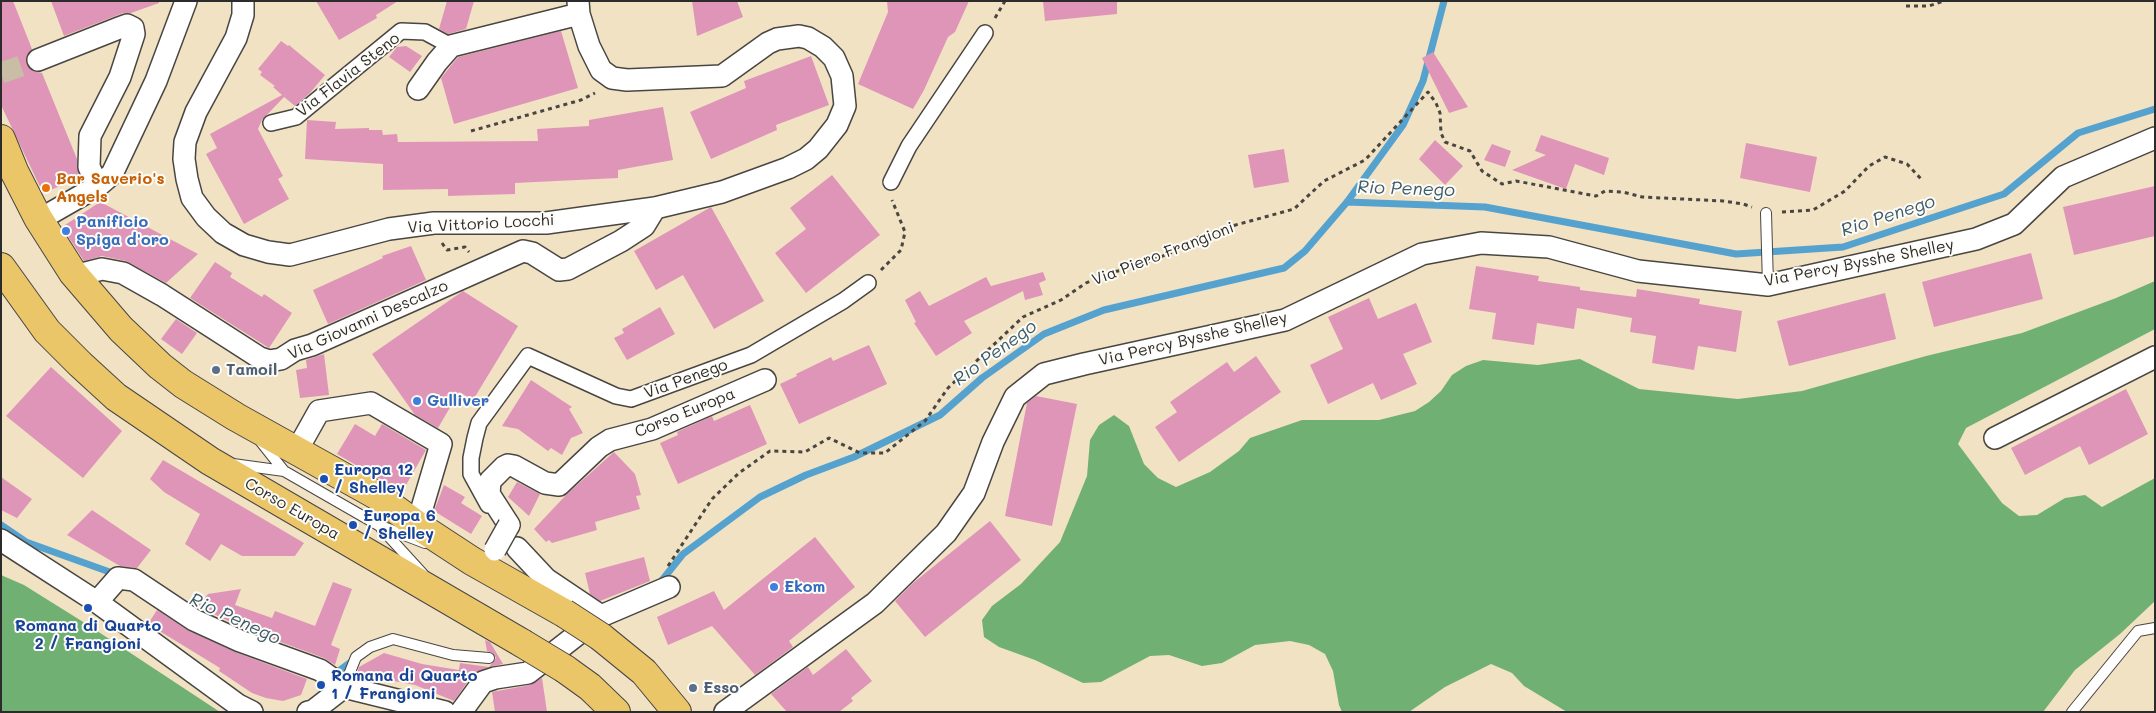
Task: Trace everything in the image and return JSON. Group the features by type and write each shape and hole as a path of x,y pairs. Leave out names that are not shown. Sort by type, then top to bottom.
{"main road":[{"name":"Corso Europa","path":"1,139 14,171 38,218 73,273 121,329 160,366 183,384 247,423 290,461 376,495 417,525 484,560 564,613 601,627 644,672 677,712"},
{"name":"Corso Europa","path":"1,267 47,331 116,397 210,461 564,669 590,687 616,712"}],"street":[{"path":"38,218 44,217 98,186 112,174 156,81 186,1"},
{"name":"Via Vittorio Locchi","path":"243,1 243,16 236,38 196,112 185,142 184,160 192,198 206,217 244,245 268,252 290,255 389,229 434,223 546,223 664,205"},
{"path":"418,89 451,46 578,8 589,46 601,70 612,78 662,79 722,76 768,43 786,37 808,38 823,46 834,58 842,76 845,106 837,126 818,149 806,160 722,192 664,205"},
{"path":"38,60 127,25 133,28 134,34 120,77 90,136 89,167 98,186"},
{"name":"Via Flavia Steno","path":"271,123 296,117 400,31 425,32 451,46"},
{"path":"891,182 908,146 985,33"},
{"name":"Via Percy Bysshe Shelley","path":"725,712 875,604 946,533 974,493 992,442 1015,397 1044,374 1286,320 1422,254 1481,243 1549,247 1638,271 1768,275 1976,240 2014,224 2063,177 2155,138"},
{"name":"Via Giovanni Descalzo","path":"73,273 82,274 102,269 123,273 162,295 260,358 270,361 281,359 295,350 321,341 523,251 532,253 559,270 568,269 621,241 644,226 664,205"},
{"name":"Via Penego","path":"601,627 546,579 517,548 496,519 471,474 471,458 480,423 528,356 616,396 631,399 751,355 843,301 868,283"},
{"path":"1995,438 2155,357"},
{"name":"Corso Europa","path":"484,560 509,524 489,494 488,488 490,481 504,467 508,465 514,466 545,483 560,485 599,447 610,440 652,429 766,380"},
{"path":"290,461 319,411 371,403 441,444 417,525"},
{"path":"1,540 97,602 238,705 252,712"},
{"path":"97,602 118,578 134,580 194,620 240,641 320,670 344,687 444,712"},
{"path":"460,712 483,682 495,678 528,673 669,587"},
{"path":"308,712 344,687"}],"lane":[{"path":"1766,213 1768,275"},
{"path":"210,461 290,461"},
{"name":"Corso Europa","path":"290,461 378,525"},
{"path":"378,525 446,599"},
{"path":"378,525 484,560"},
{"path":"2072,712 2138,631 2155,628"},
{"path":"344,687 356,657 370,647 393,639 453,655 489,658"}],"path":[{"path":"1906,6 1929,6 1944,1"},
{"name":"Via Piero Frangioni","path":"669,587 668,564 712,499 739,473 770,451 805,452 828,438 860,453 885,453 925,421 948,388 1023,317 1061,300 1108,273 1133,268 1175,251 1199,237 1294,208 1324,181 1365,160 1428,92 1440,113 1441,133 1445,142 1470,151 1482,170 1502,184 1516,181 1596,196 1605,191 1623,192 1642,197 1723,201 1743,204 1766,213 1813,210 1845,191 1869,166 1885,157 1907,164 1922,180"},
{"path":"471,130 581,100"},
{"path":"868,283 901,250 905,232 890,195 891,182"},
{"path":"434,223 445,250 467,248 476,271"}],"green space":[{"path":"2155,281 2155,329 1966,428 1958,444 2002,503 2019,516 2037,515 2065,498 2085,495 2102,507 2155,478 2155,601 2120,634 2075,670 2043,712 1567,712 1524,686 1512,673 1491,664 1445,687 1409,712 1342,712 1333,671 1325,654 1309,645 1290,641 1255,645 1222,663 1202,666 1169,655 1150,656 1101,682 1083,683 1035,660 999,647 984,637 982,620 992,606 1021,584 1060,542 1087,476 1090,440 1099,425 1114,415 1129,426 1144,464 1158,478 1176,487 1210,472 1239,451 1250,438 1302,420 1379,420 1415,411 1441,391 1452,375 1466,366 1483,360 1538,365 1580,359 1639,389 1738,399 1802,391 1926,356 2022,333 2116,298"},
{"path":"1,575 24,585 88,625 220,712 1,712"}],"building":[{"path":"1,1 13,1 32,49 26,58 27,65 31,70 42,73 77,159 80,178 43,193 1,105"},
{"path":"51,1 159,1 159,3 131,13 123,13 64,36"},
{"path":"316,1 398,1 376,15 377,18 339,40"},
{"path":"447,1 474,1 466,29 448,34 439,29"},
{"path":"692,1 737,1 743,17 697,36"},
{"path":"887,1 969,1 955,32 948,37 924,90 913,109 858,84 888,12"},
{"path":"1043,1 1117,1 1117,14 1045,21"},
{"path":"561,31 578,88 454,124 441,78 458,57"},
{"path":"281,41 289,45 325,75 310,93 295,106 284,97 262,120 258,129 283,176 278,179 289,199 244,224 206,154 217,148 210,134 282,95 273,87 275,86 260,75 262,72 258,69"},
{"path":"406,46 422,56 410,72 389,57 397,47"},
{"path":"1433,52 1468,107 1449,113 1422,58"},
{"path":"811,56 829,105 776,125 777,130 711,159 690,112 746,88 744,81"},
{"path":"663,107 673,160 618,170 618,178 515,183 515,194 448,196 448,189 383,190 383,164 305,159 307,120 336,122 335,129 369,128 369,130 382,130 383,135 397,134 398,142 538,141 537,129 589,126 589,120"},
{"path":"1541,135 1609,158 1604,175 1575,164 1566,189 1512,170 1546,155 1535,151"},
{"path":"1435,140 1463,166 1445,185 1419,159"},
{"path":"1746,143 1817,157 1810,192 1740,178"},
{"path":"1492,144 1511,151 1505,167 1484,160"},
{"path":"1284,149 1289,182 1254,188 1248,155"},
{"path":"832,175 880,235 806,293 775,253 806,229 790,208"},
{"path":"2155,186 2155,236 2074,255 2063,207"},
{"path":"100,202 198,254 166,283 126,261 102,256 84,261 62,227"},
{"path":"711,207 764,301 714,329 683,275 656,290 634,251"},
{"path":"411,246 426,280 328,324 313,290 383,258 382,256"},
{"path":"2031,253 2043,299 1934,327 1922,282"},
{"path":"215,262 232,273 230,277 262,297 264,294 292,313 269,348 190,298"},
{"path":"1476,266 1539,276 1538,281 1580,287 1580,290 1636,297 1637,289 1700,299 1699,304 1742,311 1736,352 1698,346 1694,370 1652,363 1656,336 1630,332 1632,318 1577,308 1574,329 1537,323 1534,345 1492,339 1496,313 1469,309"},
{"path":"1043,272 1046,280 1039,283 1043,295 1025,300 1023,291 964,321 972,333 936,356 914,323 916,322 905,300 920,291 929,306 986,277 991,286"},
{"path":"463,291 518,326 473,400 459,392 438,428 415,415 372,354"},
{"path":"1885,293 1896,339 1789,366 1777,321"},
{"path":"1369,298 1378,319 1416,303 1432,342 1403,354 1417,384 1381,400 1373,383 1328,404 1310,365 1343,349 1328,317"},
{"path":"660,307 675,334 627,360 614,338 624,333 622,329"},
{"path":"176,319 197,333 182,354 161,339"},
{"path":"869,345 887,384 799,424 780,384 831,357 833,361"},
{"path":"324,354 329,395 300,398 296,370 307,368 306,360"},
{"path":"1256,356 1281,392 1179,462 1155,427 1177,412 1170,402 1227,362 1234,372"},
{"path":"51,367 122,431 83,478 6,416"},
{"path":"531,380 572,407 569,409 583,433 571,438 562,455 551,448 548,451 518,429 502,426"},
{"path":"2126,389 2148,434 2089,465 2080,446 2025,475 2011,448"},
{"path":"1036,396 1077,404 1052,526 1005,516 1027,403"},
{"path":"750,405 767,444 678,484 660,443 678,435 677,432 712,416 714,421"},
{"path":"355,424 375,436 382,424 426,450 402,492 337,454"},
{"path":"614,452 635,474 641,495 636,496 640,509 595,522 597,530 552,543 549,540 546,542 534,529 567,494"},
{"path":"163,460 304,543 295,556 242,556 221,544 210,561 185,544 200,514 164,492 150,479"},
{"path":"1,477 32,499 17,518 1,510"},
{"path":"517,482 540,494 529,516 508,497"},
{"path":"444,485 465,497 461,503 482,516 471,534 434,511"},
{"path":"92,510 151,550 137,568 120,566 67,535"},
{"path":"990,521 1021,560 925,637 895,601 913,583"},
{"path":"815,537 855,587 789,641 793,647 755,675 712,626 668,645 657,617 714,591 724,610"},
{"path":"644,557 650,581 600,601 590,594 585,573"},
{"path":"333,582 352,589 331,645 340,649 335,665 324,658 245,629 191,603 193,600 200,603 208,594 241,589 235,605 272,618 275,611 315,626"},
{"path":"157,610 189,631 235,652 307,679 301,695 283,701 252,693 219,671 220,668 148,624"},
{"path":"485,640 490,642 503,664 489,667 496,658 493,653 487,651"},
{"path":"846,649 872,681 851,698 853,701 839,712 787,712 771,694 808,667 813,675"},
{"path":"384,653 422,664 459,670 460,663 489,667 473,674 454,701 415,685 357,674 359,667"},
{"path":"542,678 547,712 495,712 492,692 530,685"}],"waterway":[{"name":"Rio Penego","path":"659,584 683,554 760,497 806,475 854,457 940,415 982,378 1044,334 1104,310 1284,268 1305,251 1347,202 1403,125 1423,81 1444,1"},
{"name":"Rio Penego","path":"1347,202 1485,207 1736,254 1843,247 2004,194 2078,133 2155,109"},
{"name":"Rio Penego","path":"1,525 26,542 118,575"},
{"name":"Rio Penego","path":"331,674 333,675 355,659"}],"tunnel":[{"path":"1,73 38,60"}],"place":[{"name":"Bar Saverio's Angels","path":"46,188"},
{"name":"Panificio Spiga d'oro","path":"66,231"},
{"name":"Tamoil","path":"216,370"},
{"name":"Gulliver","path":"417,401"},
{"name":"Europa 12 / Shelley","path":"324,479"},
{"name":"Europa 6 / Shelley","path":"353,525"},
{"name":"Ekom","path":"774,587"},
{"name":"Romana di Quarto 2 / Frangioni","path":"88,608"},
{"name":"Romana di Quarto 1 / Frangioni","path":"321,685"},
{"name":"Esso","path":"693,688"}]}
